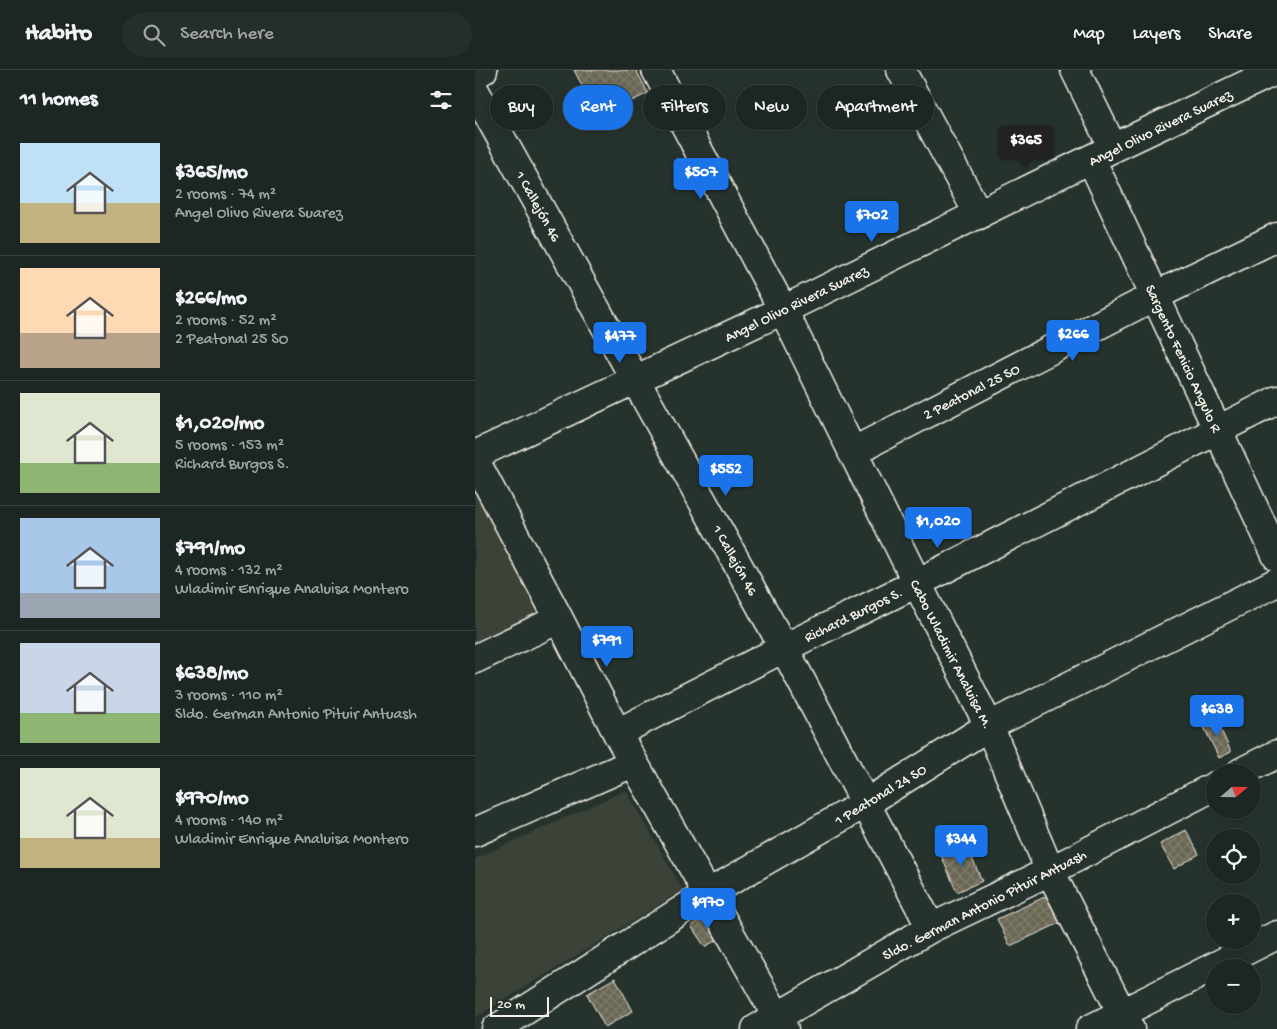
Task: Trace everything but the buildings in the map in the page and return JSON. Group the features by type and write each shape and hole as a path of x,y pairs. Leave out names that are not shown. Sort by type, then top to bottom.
{"street":[{"path":"475,74 483,70"},
{"name":"Cabo Wladimir Analuisa M.","path":"656,70 783,310 989,726 1050,871 1126,1021"},
{"path":"901,70 979,215"},
{"name":"Sargento Fenicio Angulo R","path":"1075,70 1102,154 1155,296 1277,557"},
{"name":"Angel Olivo Rivera Suarez","path":"475,455 637,380 979,215 1102,154 1247,77 1277,70"},
{"name":"1 Callejón 46","path":"475,91 784,648 931,928"},
{"name":"2 Peatonal 25 SO","path":"852,452 1155,296 1277,237"},
{"name":"Richard Burgos S.","path":"617,733 1277,400"},
{"path":"475,460 617,733 707,894 772,1025"},
{"name":"1 Peatonal 24 SO","path":"496,1029 707,894 866,803 989,726 1277,582"},
{"path":"475,659 559,619"},
{"path":"1257,764 1277,754"},
{"path":"475,832 633,762"},
{"name":"Sldo. German Antonio Pituir Antuash","path":"772,1025 931,928 1050,871 1206,791"},
{"path":"1090,1029 1126,1021 1277,935"}],"shaded area":[{"path":"475,488 542,613 475,643"},
{"path":"626,790 683,890 475,1018 475,859"}]}
